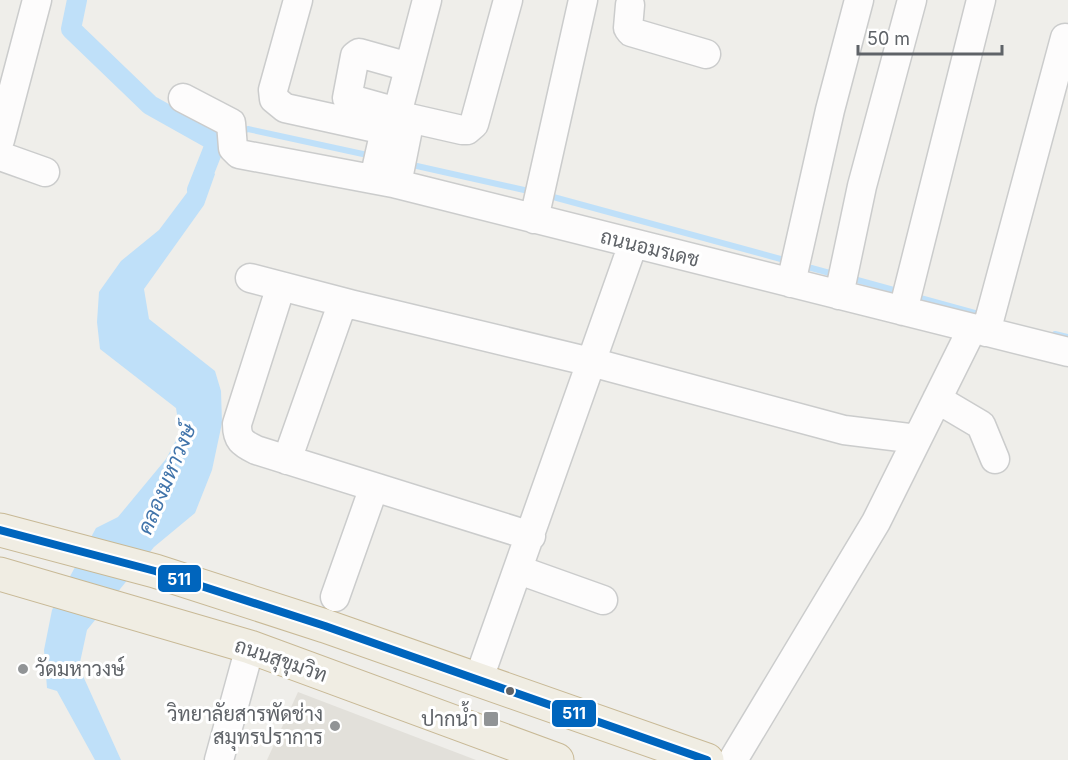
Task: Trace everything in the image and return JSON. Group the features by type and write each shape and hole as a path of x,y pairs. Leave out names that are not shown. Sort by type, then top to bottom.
{"highway":[{"path":"0,530 155,571 325,626 707,760"},
{"name":"ถนนสุขุมวิท","path":"0,574 238,644 502,751 557,760"}],"street":[{"path":"0,140 7,89 37,0"},
{"path":"298,0 273,90 274,99 285,108 390,149 467,130 474,124 508,0"},
{"path":"390,149 427,0"},
{"path":"537,201 583,0"},
{"path":"793,273 830,110 859,0"},
{"path":"841,285 862,186 912,0"},
{"path":"905,303 981,0"},
{"path":"625,2 628,28 631,32 706,54"},
{"path":"733,760 876,522 937,399 984,325 1065,38"},
{"path":"390,149 347,98 355,56 359,53 409,67"},
{"name":"ถนนอมรเดช","path":"183,98 232,135 239,154 390,149 537,201 633,244 793,273 984,325 1068,352"},
{"path":"0,156 45,172"},
{"path":"478,681 633,244"},
{"path":"250,278 591,362 844,430 917,439"},
{"path":"281,286 237,423 238,438 249,446 287,460 531,536"},
{"path":"287,460 340,310 350,304"},
{"path":"937,399 981,424 995,459"},
{"path":"335,597 374,487"},
{"path":"519,570 603,600"},
{"path":"219,760 238,644"}],"shaded area":[{"name":"วิทยาลัยสารพัดช่าง สมุทรปราการ","path":"298,692 476,760 267,760"}],"water":[{"path":"207,166 215,174 204,205 144,289 149,319 215,371 221,391 222,423 212,470 195,513 154,547 87,630 79,667 121,760 95,760 57,691 47,688 44,650 52,610 96,528 118,517 166,459 180,433 176,408 100,349 97,322 99,292 121,261 159,230"}],"waterway":[{"name":"คลองมหาวงษ์","path":"77,0 71,29 150,105 216,142 197,190"},
{"path":"239,133 248,129 372,156"},
{"path":"408,164 533,192"},
{"path":"546,195 788,261"},
{"path":"804,266 837,275"},
{"path":"850,278 901,292"},
{"path":"913,296 982,315"},
{"path":"1055,334 1068,337"}],"transit line":[{"name":"511","path":"0,530 155,571 325,626 707,760"}],"place":[{"name":"วัดมหาวงษ์","path":"23,669"},
{"name":"ปากน้ำ","path":"491,719"},
{"name":"วิทยาลัยสารพัดช่าง สมุทรปราการ","path":"335,726"}]}
